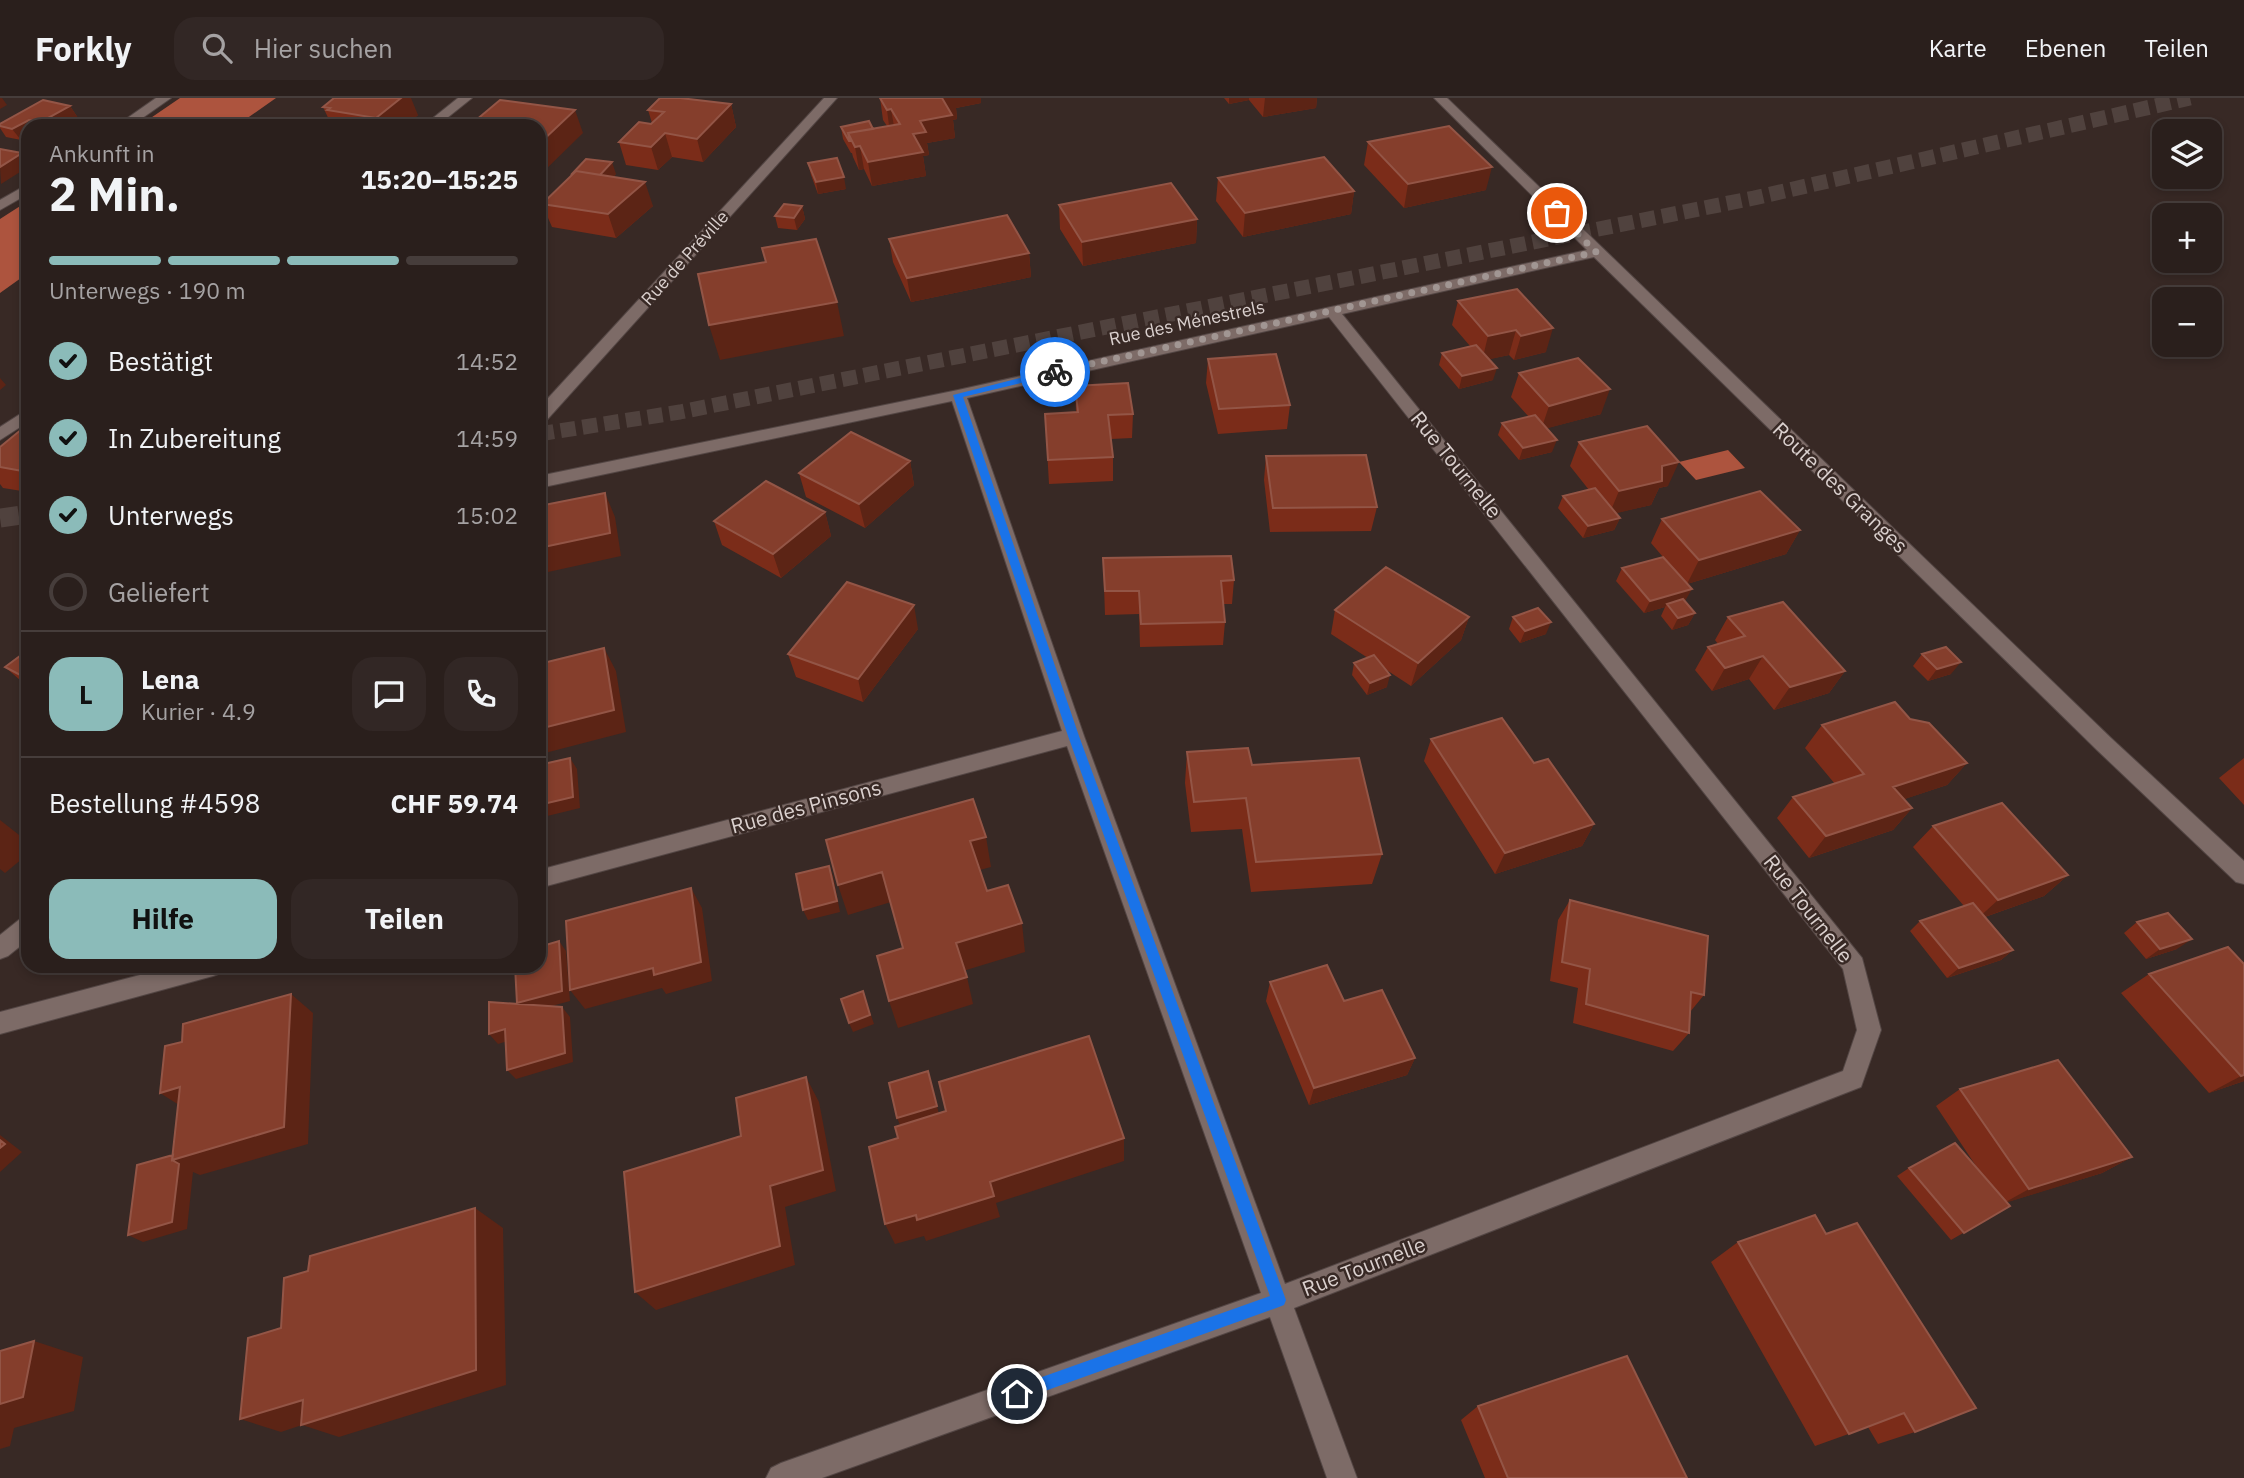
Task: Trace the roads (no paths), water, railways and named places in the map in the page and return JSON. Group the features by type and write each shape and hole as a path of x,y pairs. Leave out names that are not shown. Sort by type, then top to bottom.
{"street":[{"path":"133,119 165,98"},
{"path":"438,119 466,98"},
{"name":"Rue de Préville","path":"546,410 831,98"},
{"name":"Route des Granges","path":"1440,98 2104,744 2244,875"},
{"path":"0,206 21,192"},
{"name":"Rue des Ménestrels","path":"546,481 958,395 1596,252"},
{"name":"Rue Tournelle","path":"1279,1300 1853,1079 1869,1030 1854,965 1333,312"},
{"path":"958,395 1074,736 1342,1478"},
{"path":"0,435 21,419"},
{"name":"Rue des Pinsons","path":"546,877 1074,736"},
{"path":"0,949 21,932"},
{"path":"0,1023 187,973"},
{"path":"781,1478 1279,1300"}],"tunnel":[{"path":"546,433 680,412 1754,198 2190,98"},
{"path":"0,518 21,515"}]}
